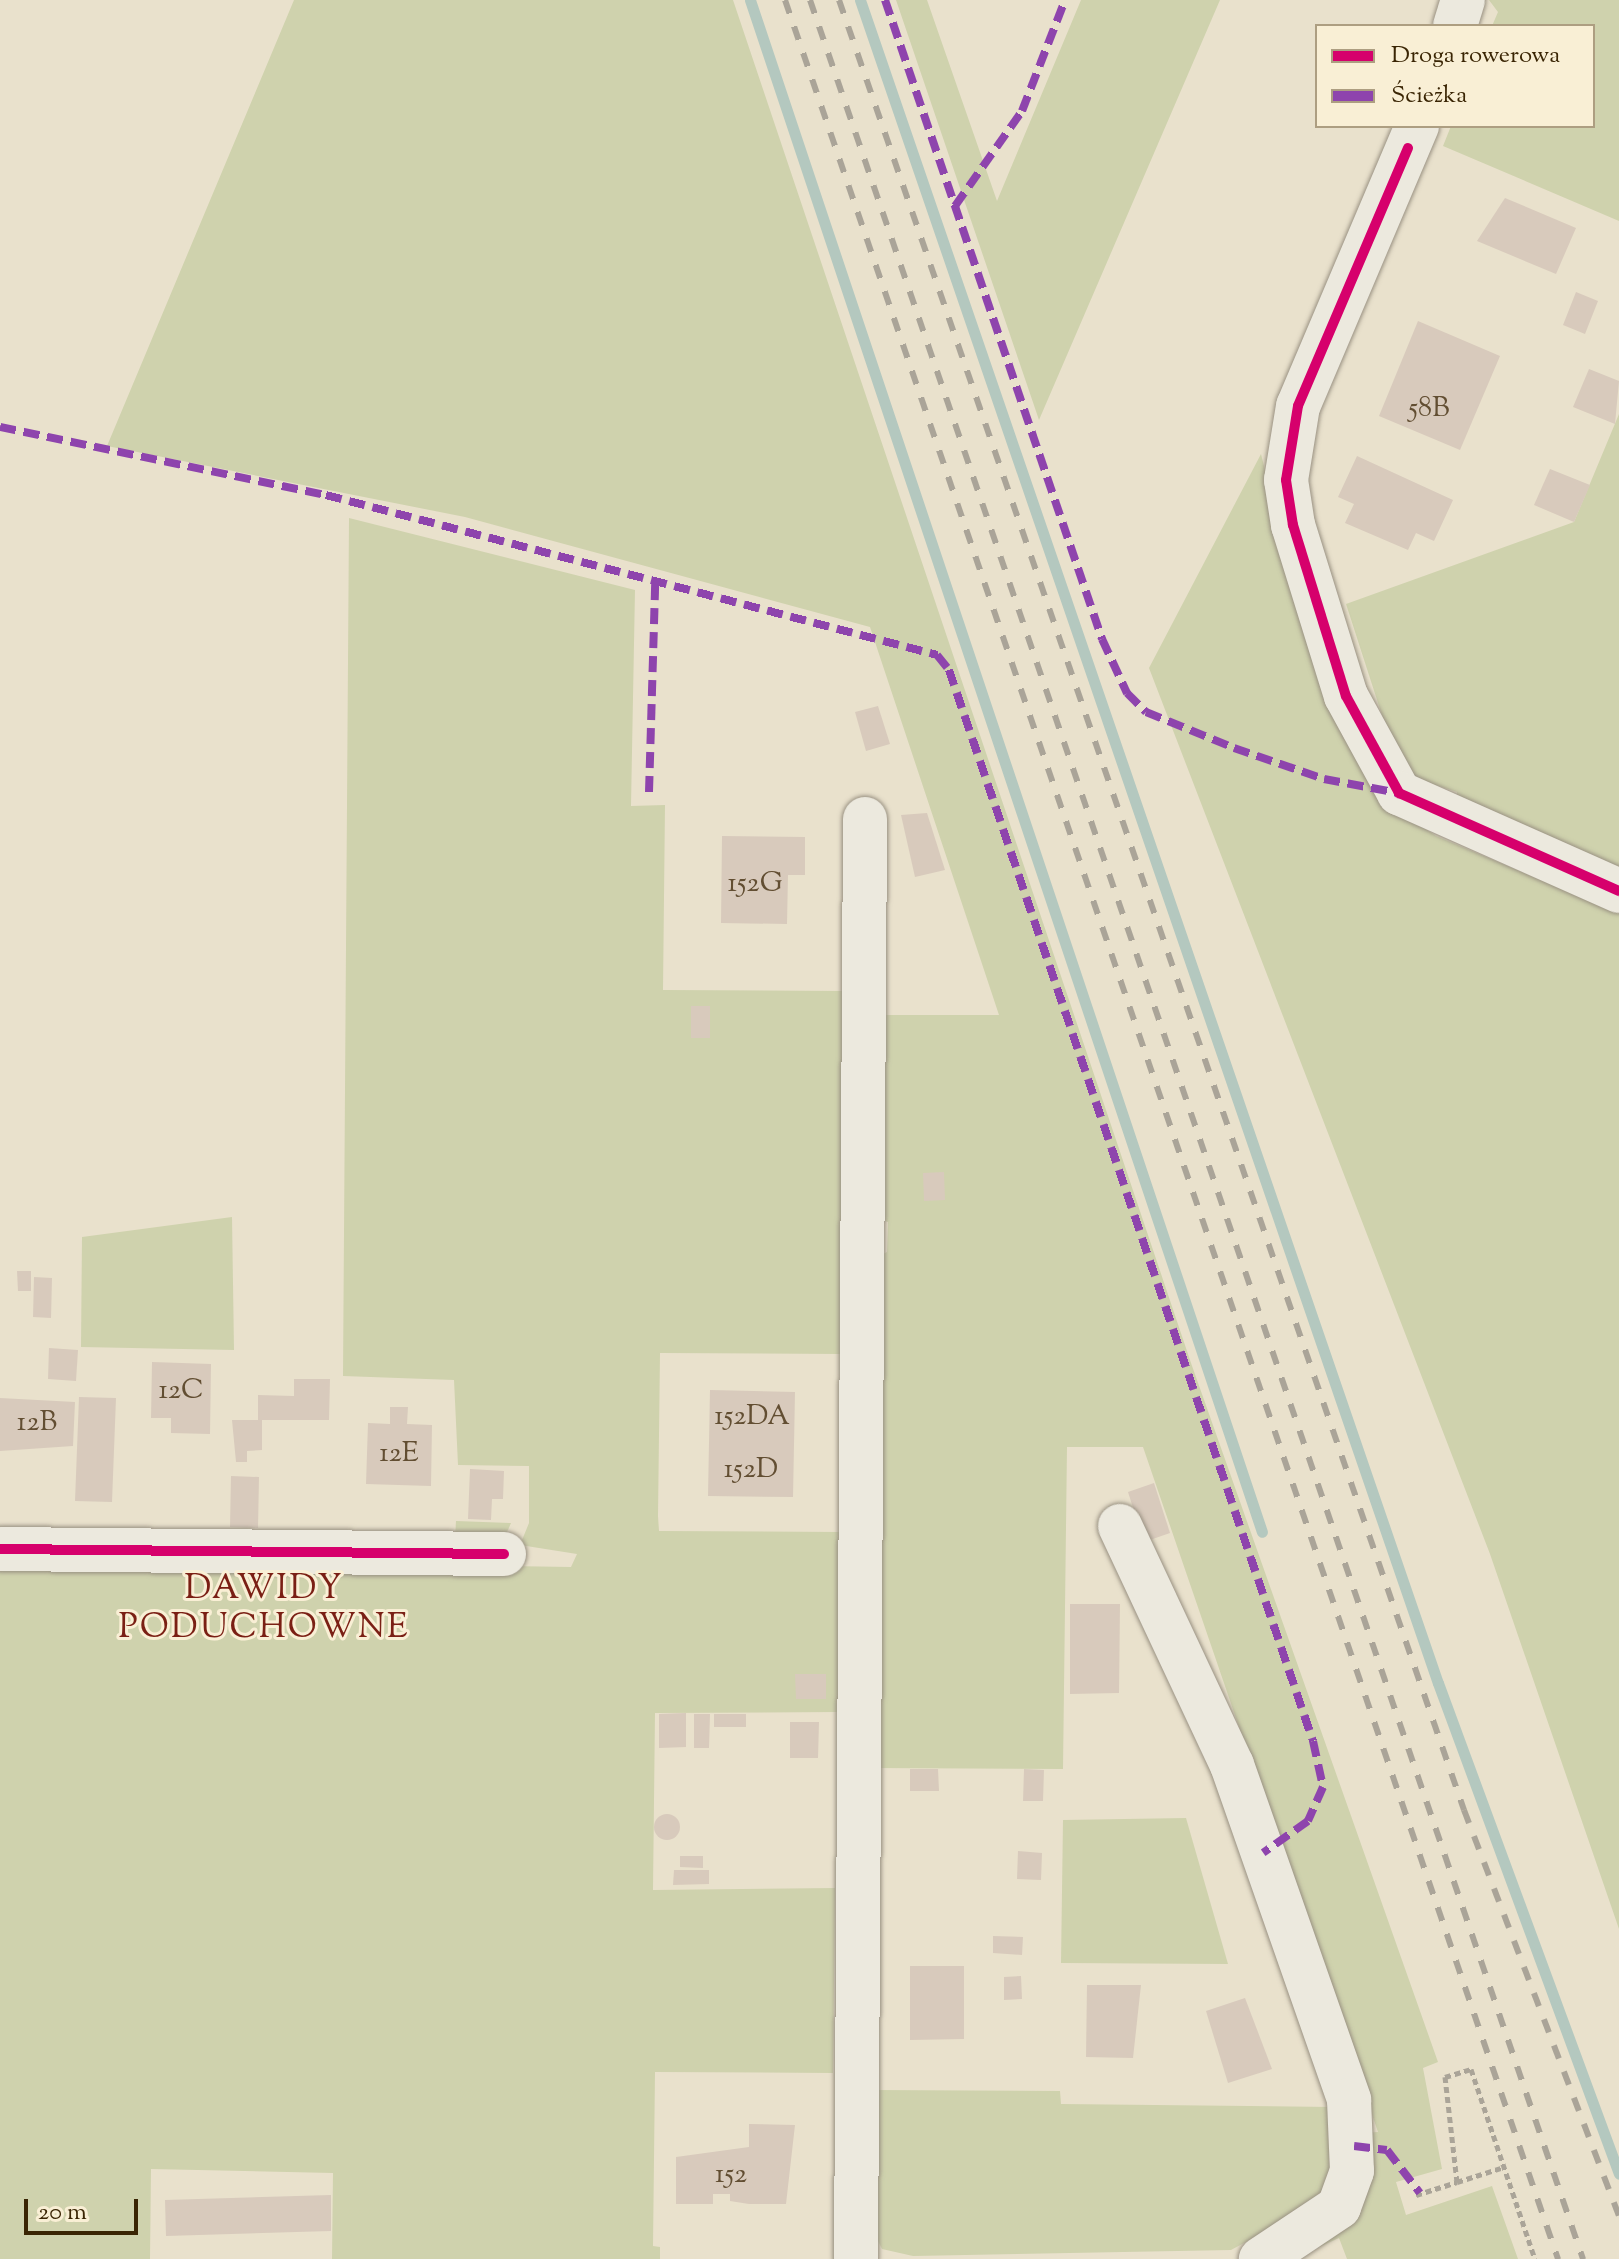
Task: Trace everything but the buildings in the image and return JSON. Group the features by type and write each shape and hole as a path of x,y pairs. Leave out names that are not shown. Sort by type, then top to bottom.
{"street":[{"path":"1456,24 1463,0"},
{"path":"1412,137 1298,406 1286,480 1293,525 1346,696 1399,793 1619,891"},
{"path":"856,2259 865,819"},
{"path":"1120,1526 1232,1765 1349,2100 1352,2171 1339,2207 1261,2259"},
{"path":"0,1549 504,1554"}],"path":[{"path":"1457,2182 1445,2077 1471,2069 1535,2259"},
{"path":"1416,2195 1504,2167"}],"green space":[{"path":"294,0 733,0 1191,1363 1438,2062 1423,2068 1442,2169 1396,2182 1406,2215 1492,2186 1518,2259 1347,2259 1339,2238 1317,2248 1364,2133 1378,2132 1143,1447 1067,1447 1063,1769 872,1768 875,1258 887,1252 888,1222 878,1219 878,1015 999,1015 870,627 465,517 107,446"},
{"path":"896,0 927,0 997,201 1081,0 1220,0 1039,420"},
{"path":"1489,0 1619,0 1619,221 1443,146 1450,128 1595,128 1595,24 1493,24 1498,12"},
{"path":"1619,414 1619,868 1455,805 1457,792 1401,774 1346,604 1574,522"},
{"path":"1261,454 1302,619 1383,800 1436,836 1619,913 1619,1929 1490,1554 1149,668"},
{"path":"349,518 635,590 631,806 665,805 663,990 843,991 841,1354 660,1353 658,1516 659,1531 839,1532 838,1712 655,1713 653,1890 835,1888 833,2073 655,2072 653,2246 660,2247 660,2259 332,2259 333,2173 151,2169 150,2259 0,2259 0,1557 571,1567 577,1554 520,1545 529,1523 529,1466 458,1465 454,1380 343,1376"},
{"path":"232,1217 234,1350 81,1347 82,1237"},
{"path":"456,1521 511,1523 504,1539 455,1539"},
{"path":"1186,1818 1228,1964 1061,1963 1063,1820"},
{"path":"869,2090 1060,2091 1061,2104 1333,2107 1342,2130 1322,2201 1231,2250 913,2256 882,2249 873,2231"}],"waterway":[{"path":"750,0 1262,1532"},
{"path":"860,0 1438,1683 1619,2174"}],"railway":[{"path":"785,0 1558,2259"},
{"path":"810,0 1583,2259"},
{"path":"839,0 1464,1810 1619,2215"}],"marked path":[{"path":"885,0 1102,639 1127,693 1146,712 1234,748 1324,779 1399,793"},
{"path":"955,206 1022,111 1065,0"},
{"path":"0,427 326,495 937,655 949,670 1313,1741 1323,1787 1308,1821 1263,1853"},
{"path":"649,792 655,584"},
{"path":"1354,2146 1387,2150 1420,2193"}],"cycle path":[{"path":"1408,148 1298,406 1286,480 1293,525 1346,696 1399,793 1619,891"},
{"path":"0,1549 504,1554"}],"district":[{"name":"DAWIDY PODUCHOWNE","path":"264,1608"}]}
